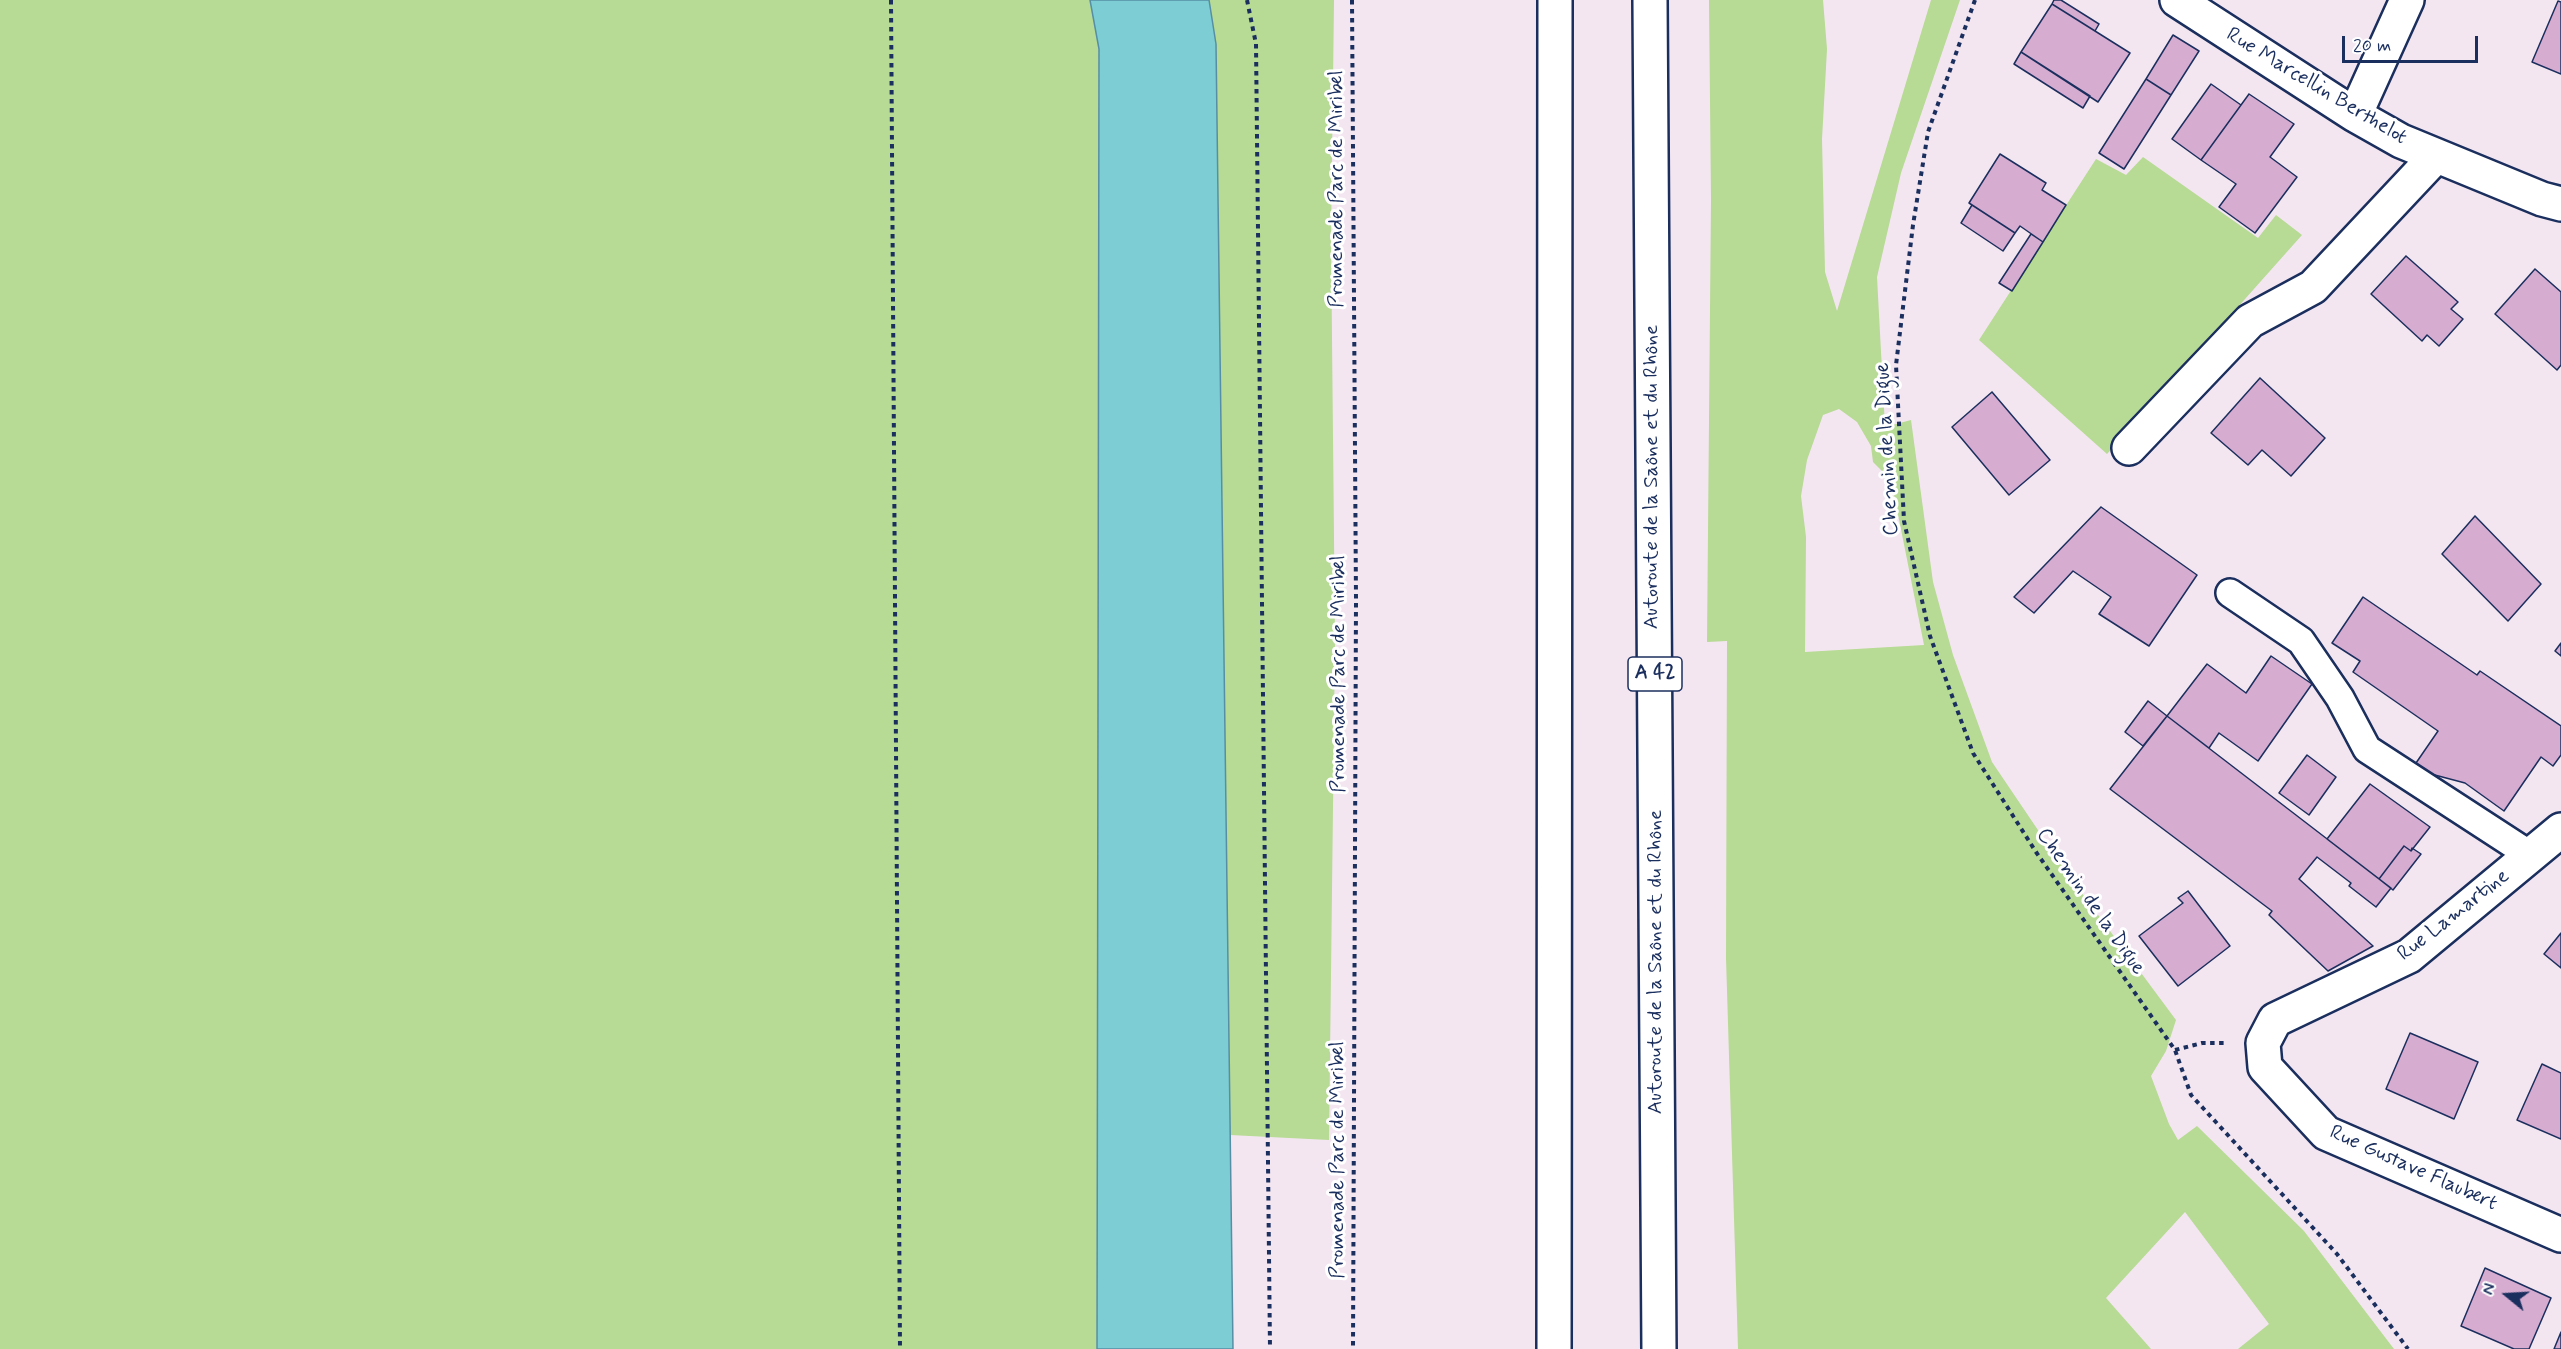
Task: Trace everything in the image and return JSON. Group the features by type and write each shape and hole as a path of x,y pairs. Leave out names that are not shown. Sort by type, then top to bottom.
{"main road":[{"path":"1554,1349 1555,0"},
{"name":"Autoroute de la Saône et du Rhône","path":"1650,0 1659,1349"},
{"name":"Rue Marcellin Berthelot","path":"2177,0 2355,115 2401,141 2542,199 2561,204"},
{"path":"2355,115 2407,0"},
{"path":"2129,448 2250,321 2313,287 2436,156"},
{"name":"Rue Lamartine","path":"2269,1032 2409,956 2561,830"},
{"name":"Rue Gustave Flaubert","path":"2269,1032 2265,1067 2326,1133 2561,1235"}],"lane":[{"path":"2230,593 2301,641 2340,698 2367,749 2530,855"}],"path":[{"path":"891,0 900,1349"},
{"path":"1247,0 1256,44 1270,1349"},
{"name":"Promenade Parc de Miribel","path":"1352,0 1356,588 1353,1349"},
{"name":"Chemin de la Digue","path":"1975,0 1928,132 1913,225 1896,365 1904,521 1930,636 1973,753 2036,852 2175,1050 2191,1095 2337,1254 2408,1349"},
{"path":"2175,1050 2269,1032"}],"green space":[{"path":"0,0 1090,0 1099,49 1097,1349 0,1349"},
{"path":"1209,0 1334,0 1331,238 1335,639 1329,1140 1230,1135 1216,44"},
{"path":"1709,0 1823,0 1827,49 1822,139 1825,272 1837,311 1931,0 1960,0 1901,173 1877,277 1885,427 1911,420 1933,582 1953,655 1992,762 2067,873 2176,1020 2166,1051 2151,1076 2169,1124 2178,1140 2197,1126 2304,1231 2394,1349 2238,1349 2269,1324 2185,1212 2106,1298 2151,1349 1738,1349 1726,958 1727,641 1707,642 1711,200","holes":["1839,409 1857,422 1871,446 1873,462 1884,473 1888,464 1924,645 1805,652 1806,537 1801,496 1807,460 1823,415"]},
{"path":"2143,157 2258,238 2276,215 2302,235 2107,454 1979,340 2096,159 2126,175"}],"water":[{"path":"1090,0 1209,0 1216,44 1233,1349 1097,1349 1099,49"}],"building":[{"path":"2054,0 2061,0 2099,24 2095,31 2052,4"},
{"path":"2558,1 2561,2 2561,74 2532,62"},
{"path":"2052,4 2130,53 2098,102 2021,52"},
{"path":"2173,35 2199,51 2171,95 2146,79"},
{"path":"2021,52 2090,96 2083,108 2014,64"},
{"path":"2146,79 2171,95 2124,169 2099,153"},
{"path":"2211,84 2241,105 2201,160 2172,139"},
{"path":"2249,94 2294,124 2270,157 2297,177 2255,233 2219,207 2236,184 2201,160"},
{"path":"2000,154 2046,183 2042,190 2066,205 2043,242 2020,226 2015,233 1969,203"},
{"path":"1972,205 2015,233 2003,251 1961,223"},
{"path":"2031,234 2043,242 2012,291 1999,283"},
{"path":"2406,256 2458,302 2451,309 2463,319 2439,346 2427,335 2422,341 2371,294"},
{"path":"2535,269 2561,292 2561,365 2557,370 2495,314"},
{"path":"2260,378 2325,438 2291,476 2262,450 2248,465 2211,433"},
{"path":"1992,392 2050,460 2009,495 1952,427"},
{"path":"2101,507 2197,575 2149,646 2099,614 2111,597 2073,571 2034,613 2014,597"},
{"path":"2475,516 2541,584 2508,621 2442,554"},
{"path":"2363,597 2477,675 2480,671 2561,726 2561,755 2553,766 2541,757 2504,811 2465,783 2431,774 2416,763 2438,731 2353,672 2360,661 2332,643"},
{"path":"2561,643 2561,656 2555,651"},
{"path":"2271,656 2312,684 2258,761 2219,733 2209,748 2167,716 2207,664 2246,693"},
{"path":"2148,701 2167,716 2143,746 2125,732"},
{"path":"2167,716 2391,888 2376,907 2349,886 2351,883 2317,857 2299,879 2373,946 2328,971 2269,915 2272,911 2110,789"},
{"path":"2307,755 2336,777 2309,815 2279,793"},
{"path":"2370,784 2430,827 2411,851 2404,846 2379,879 2327,839"},
{"path":"2404,846 2421,854 2393,890 2379,879"},
{"path":"2188,891 2230,946 2178,986 2139,936 2183,903 2178,898"},
{"path":"2561,933 2561,968 2544,954"},
{"path":"2410,1033 2478,1062 2454,1119 2386,1089"},
{"path":"2542,1064 2561,1073 2561,1139 2517,1120"},
{"path":"2485,1268 2551,1298 2529,1349 2514,1349 2461,1326"},
{"path":"2561,1332 2561,1349 2554,1349"}]}
